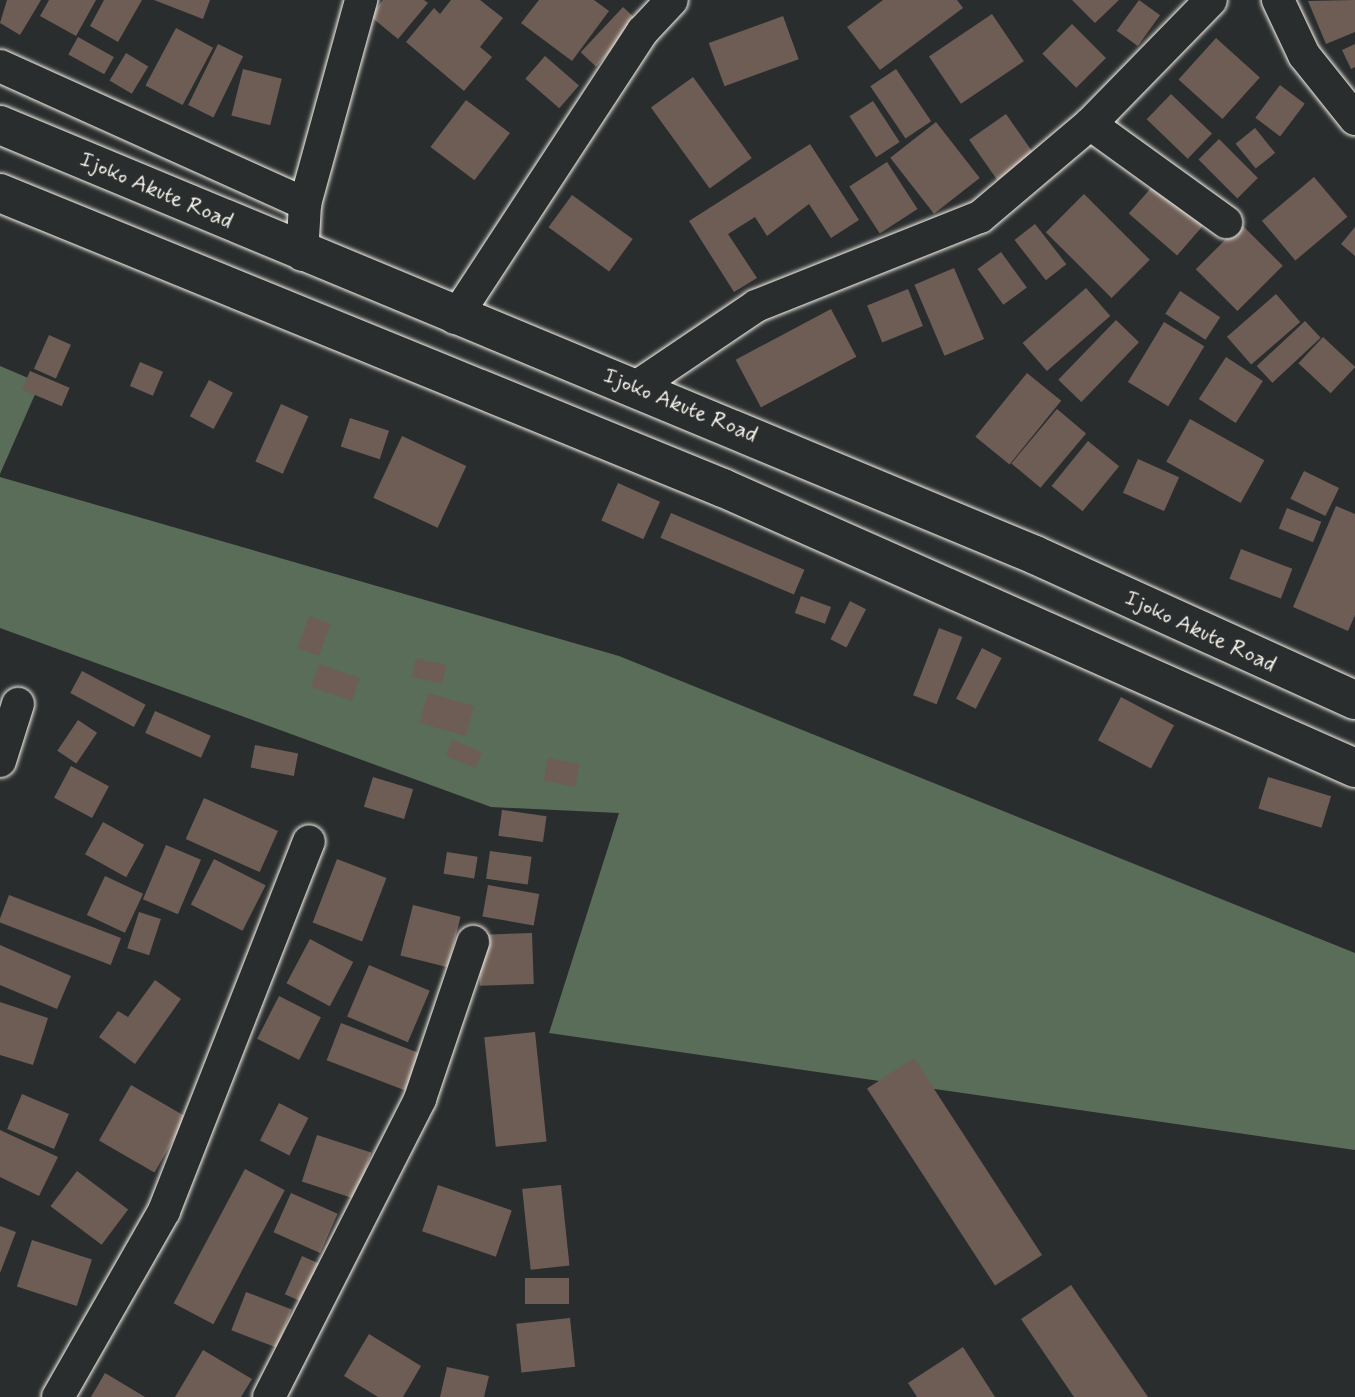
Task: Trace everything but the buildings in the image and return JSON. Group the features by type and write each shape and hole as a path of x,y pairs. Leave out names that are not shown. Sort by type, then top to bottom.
{"main road":[{"name":"Ijoko Akute Road","path":"3,126 302,255 455,318 636,387 1035,555 1355,701"},
{"path":"0,193 723,488 1355,768"}],"street":[{"path":"302,255 305,204 361,0"},
{"path":"455,318 643,31 672,0"},
{"path":"636,387 756,306 980,217 1090,124 1211,0"},
{"path":"1278,0 1304,55 1355,119"},
{"path":"0,66 305,204"},
{"path":"1090,124 1226,222"},
{"path":"0,761 18,704"},
{"path":"58,1397 164,1211 309,841"},
{"path":"269,1397 420,1099 473,942"}],"green space":[{"path":"0,366 40,383 0,474"},
{"path":"0,477 619,656 1355,953 1355,1150 549,1033 619,813 491,807 0,628"}]}
